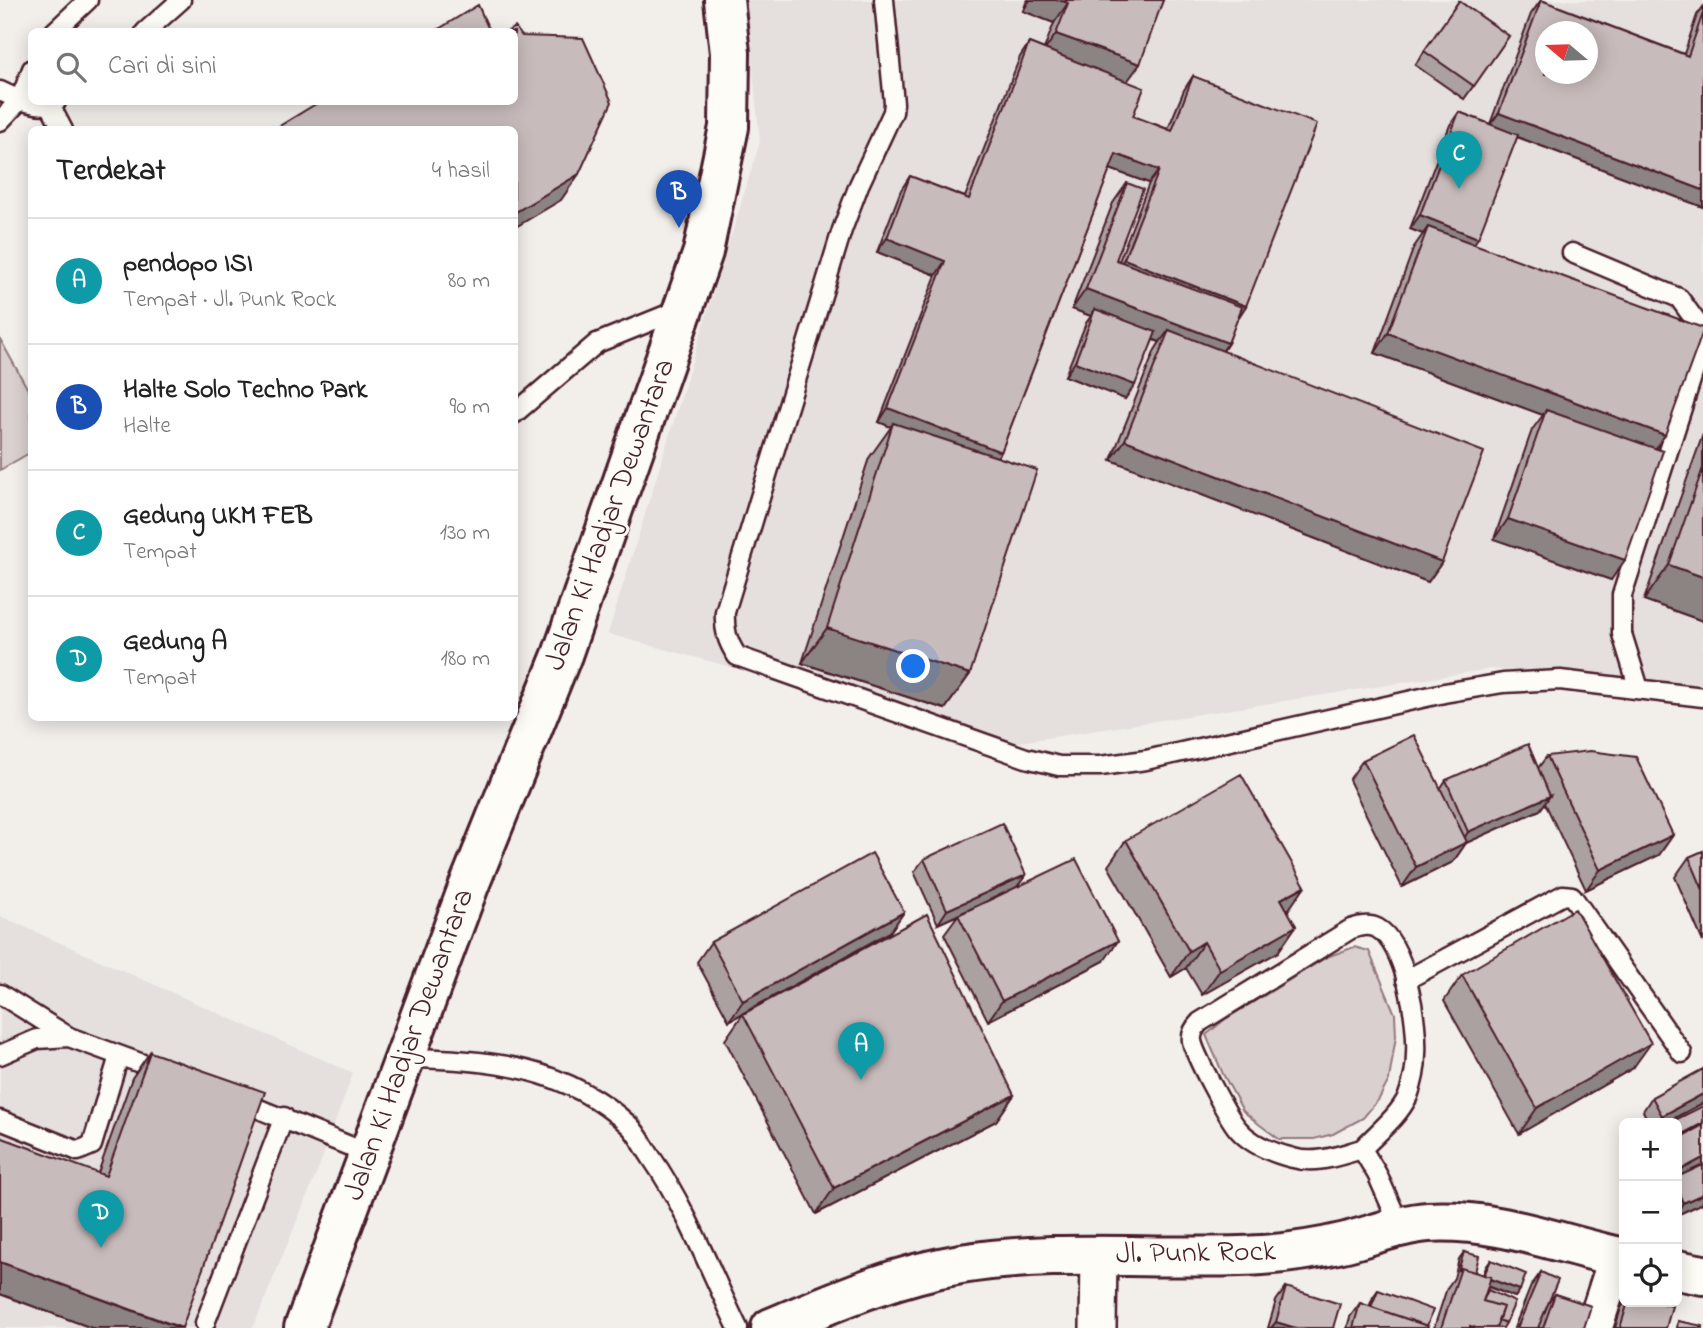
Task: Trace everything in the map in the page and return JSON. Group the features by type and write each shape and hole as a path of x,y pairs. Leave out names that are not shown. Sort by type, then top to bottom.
{"main road":[{"name":"Jalan Ki Hadjar Dewantara","path":"304,1328 468,888 562,655 703,252 729,127 730,53 724,0"},
{"name":"Jl. Punk Rock","path":"771,1328 873,1286 962,1264 1017,1258 1099,1255 1261,1255 1331,1245 1400,1226 1426,1222 1464,1222 1503,1227 1619,1257"},
{"path":"1682,1271 1703,1275"}],"street":[{"path":"1098,1328 1099,1255"},
{"path":"1594,1328 1619,1263"}],"lane":[{"path":"58,28 88,0"},
{"path":"150,28 181,0"},
{"path":"884,0 893,112 859,185 842,230 725,612 724,629 737,656 1026,758 1059,766 1146,761 1444,693 1503,683 1560,680 1703,697"},
{"path":"0,121 20,100 28,79"},
{"path":"0,91 28,101"},
{"path":"54,105 62,126"},
{"path":"1572,253 1679,298 1700,327 1697,361 1622,595 1622,634 1639,690"},
{"path":"518,411 597,343 684,308"},
{"path":"1406,980 1563,895 1572,896 1682,1053"},
{"path":"1360,926 1373,926 1384,934 1398,954 1416,1029 1416,1056 1413,1080 1399,1112 1362,1149 1322,1160 1296,1159 1261,1147 1236,1128 1192,1041 1200,1022 1328,943 1360,926"},
{"path":"0,994 69,1037 183,1079"},
{"path":"0,1055 37,1039 69,1037"},
{"path":"0,1120 78,1151 86,1150 92,1145 119,1056"},
{"path":"406,1058 455,1059 512,1066 576,1087 631,1127 671,1185 738,1328"},
{"path":"220,1093 369,1154"},
{"path":"205,1323 284,1117"},
{"path":"1362,1149 1377,1174 1400,1226"}],"shaded area":[{"path":"746,0 1703,0 1703,686 1490,669 1014,743 608,634 760,142"},
{"path":"0,339 28,390 28,454 0,470"},
{"path":"0,916 353,1073 319,1167 253,1328 0,1328"},
{"path":"1354,947 1369,951 1395,1014 1396,1036 1389,1080 1379,1099 1363,1118 1333,1134 1314,1139 1279,1139 1243,1111 1206,1035 1224,1020 1327,957"}],"building":[{"path":"1061,0 1163,0 1140,64 1056,34 1068,3"},
{"path":"1541,0 1596,21 1535,21 1535,84 1598,84 1598,22 1688,56 1703,13 1703,190 1499,113"},
{"path":"1459,1 1509,36 1474,86 1424,51"},
{"path":"478,5 488,28 441,28"},
{"path":"518,31 522,36 583,38 612,102 579,174 518,211 518,126 280,126 314,105 518,105"},
{"path":"1029,43 1144,88 1133,116 1172,131 1193,76 1317,124 1246,306 1124,259 1159,170 1116,154 1001,452 888,408 945,261 887,238 910,176 969,199"},
{"path":"1459,112 1518,135 1478,238 1420,215"},
{"path":"1127,183 1143,189 1116,260 1242,307 1228,343 1086,289"},
{"path":"1428,227 1703,328 1665,435 1388,333"},
{"path":"1095,309 1156,332 1135,385 1075,362"},
{"path":"1169,330 1484,452 1442,562 1125,440"},
{"path":"1546,410 1663,451 1625,560 1508,519"},
{"path":"893,423 1037,470 970,674 827,628"},
{"path":"1703,468 1703,577 1669,565"},
{"path":"1414,735 1467,842 1416,867 1363,760"},
{"path":"1528,744 1550,796 1468,832 1446,780"},
{"path":"1590,751 1636,757 1673,835 1600,870 1547,756"},
{"path":"1241,774 1305,886 1281,899 1296,926 1220,970 1204,942 1189,951 1126,840"},
{"path":"1002,823 1026,875 947,910 924,859"},
{"path":"1703,851 1703,890 1689,857"},
{"path":"872,853 904,912 743,1001 711,942"},
{"path":"1076,859 1118,941 1002,1001 958,915"},
{"path":"1575,909 1651,1043 1537,1108 1462,975"},
{"path":"927,914 1014,1095 834,1188 743,1014"},
{"path":"150,1052 265,1092 182,1328 0,1262 0,1137 106,1176"},
{"path":"1703,1069 1703,1094 1662,1116 1652,1097"},
{"path":"1703,1106 1703,1123 1682,1134 1682,1118 1679,1118"},
{"path":"1703,1125 1703,1158 1682,1169 1682,1136"},
{"path":"1703,1165 1703,1194 1683,1203 1682,1175"},
{"path":"1464,1252 1479,1256 1475,1272 1461,1268 1458,1271"},
{"path":"1491,1260 1526,1274 1520,1290 1484,1275"},
{"path":"1461,1268 1491,1277 1483,1301 1503,1307 1496,1328 1441,1328"},
{"path":"1541,1272 1558,1280 1538,1328 1517,1328"},
{"path":"1286,1287 1340,1304 1333,1328 1296,1328 1276,1322"},
{"path":"1378,1290 1433,1310 1427,1326 1371,1307"},
{"path":"1488,1290 1515,1302 1506,1323 1498,1320 1503,1307 1483,1301"},
{"path":"1555,1294 1591,1306 1584,1328 1543,1328"},
{"path":"1360,1303 1428,1326 1353,1328"},
{"path":"1626,1307 1672,1307 1666,1328 1620,1328"},
{"path":"1678,1321 1703,1326 1703,1328 1677,1328"}],"place":[{"name":"Gedung UKM FEB","path":"1459,189"},
{"name":"Halte Solo Techno Park","path":"679,228"},
{"name":"pendopo ISI","path":"861,1080"},
{"name":"Gedung A","path":"101,1248"}]}
